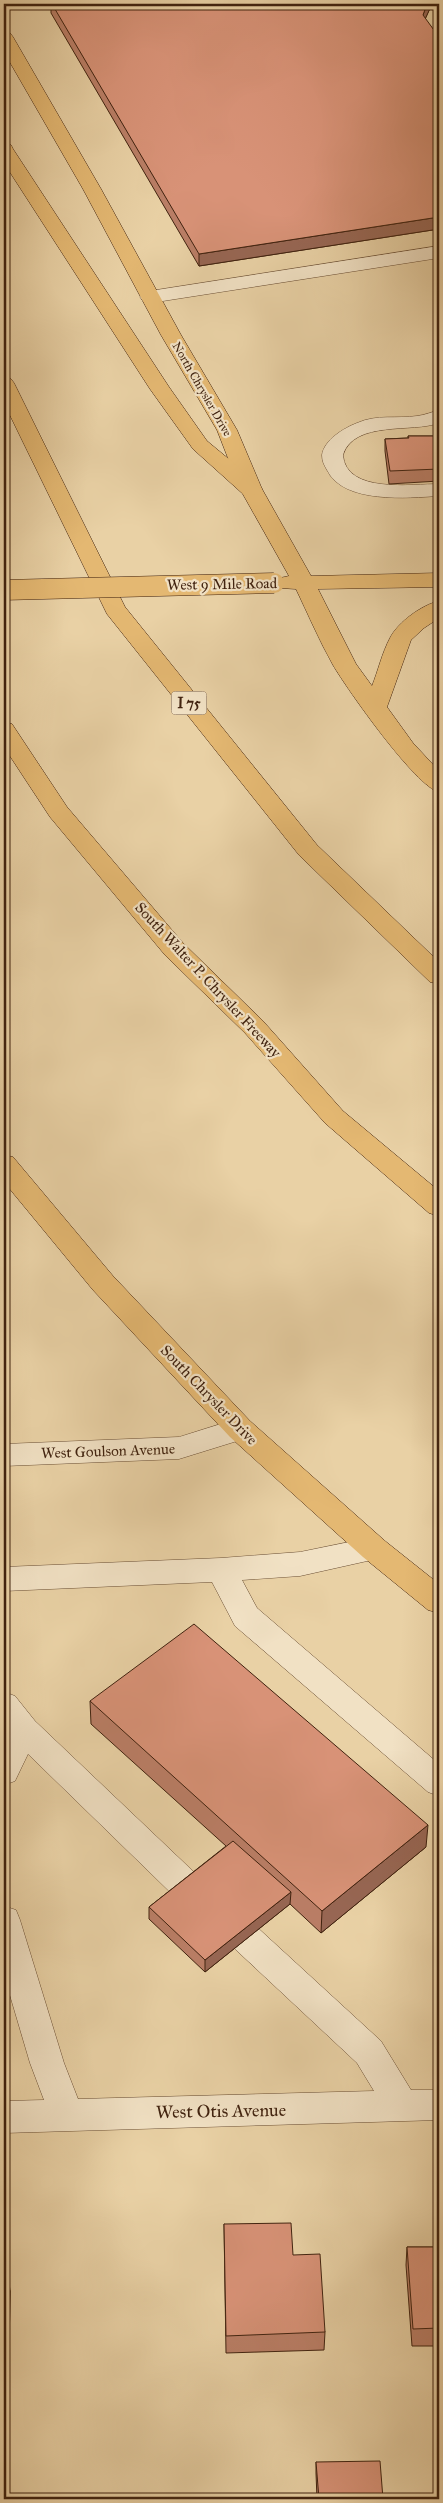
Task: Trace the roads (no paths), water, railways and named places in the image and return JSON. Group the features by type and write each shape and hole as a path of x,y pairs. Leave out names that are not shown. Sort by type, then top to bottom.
{"main road":[{"name":"North Chrysler Drive","path":"4,37 227,430 251,489 304,584 345,664 405,748 439,785"},
{"path":"4,149 160,389 200,445 251,489"},
{"name":"I 75","path":"4,383 115,608 308,850 439,976"},
{"name":"West 9 Mile Road","path":"4,590 439,580"},
{"path":"376,707 401,638 416,623 439,608"},
{"name":"South Walter P. Chrysler Freeway","path":"4,729 58,812 174,949 254,1027 334,1117 439,1206"},
{"name":"South Chrysler Drive","path":"4,1164 102,1283 240,1429 374,1548 439,1601"}],"street":[{"path":"150,297 439,252"},
{"path":"439,416 421,422 367,426 343,440 334,448 332,454 336,468 348,481 358,486 378,491 439,490"},
{"name":"West Goulson Avenue","path":"4,1455 179,1448 240,1429"},
{"path":"4,1579 221,1570 300,1564 374,1548"},
{"path":"221,1570 246,1616 439,1783"},
{"path":"4,1705 24,1730 184,1884"},
{"path":"4,1772 24,1730"},
{"path":"4,1920 46,2063 68,2115"},
{"path":"247,1939 369,2052 402,2106"},
{"name":"West Otis Avenue","path":"4,2117 439,2105"}]}
